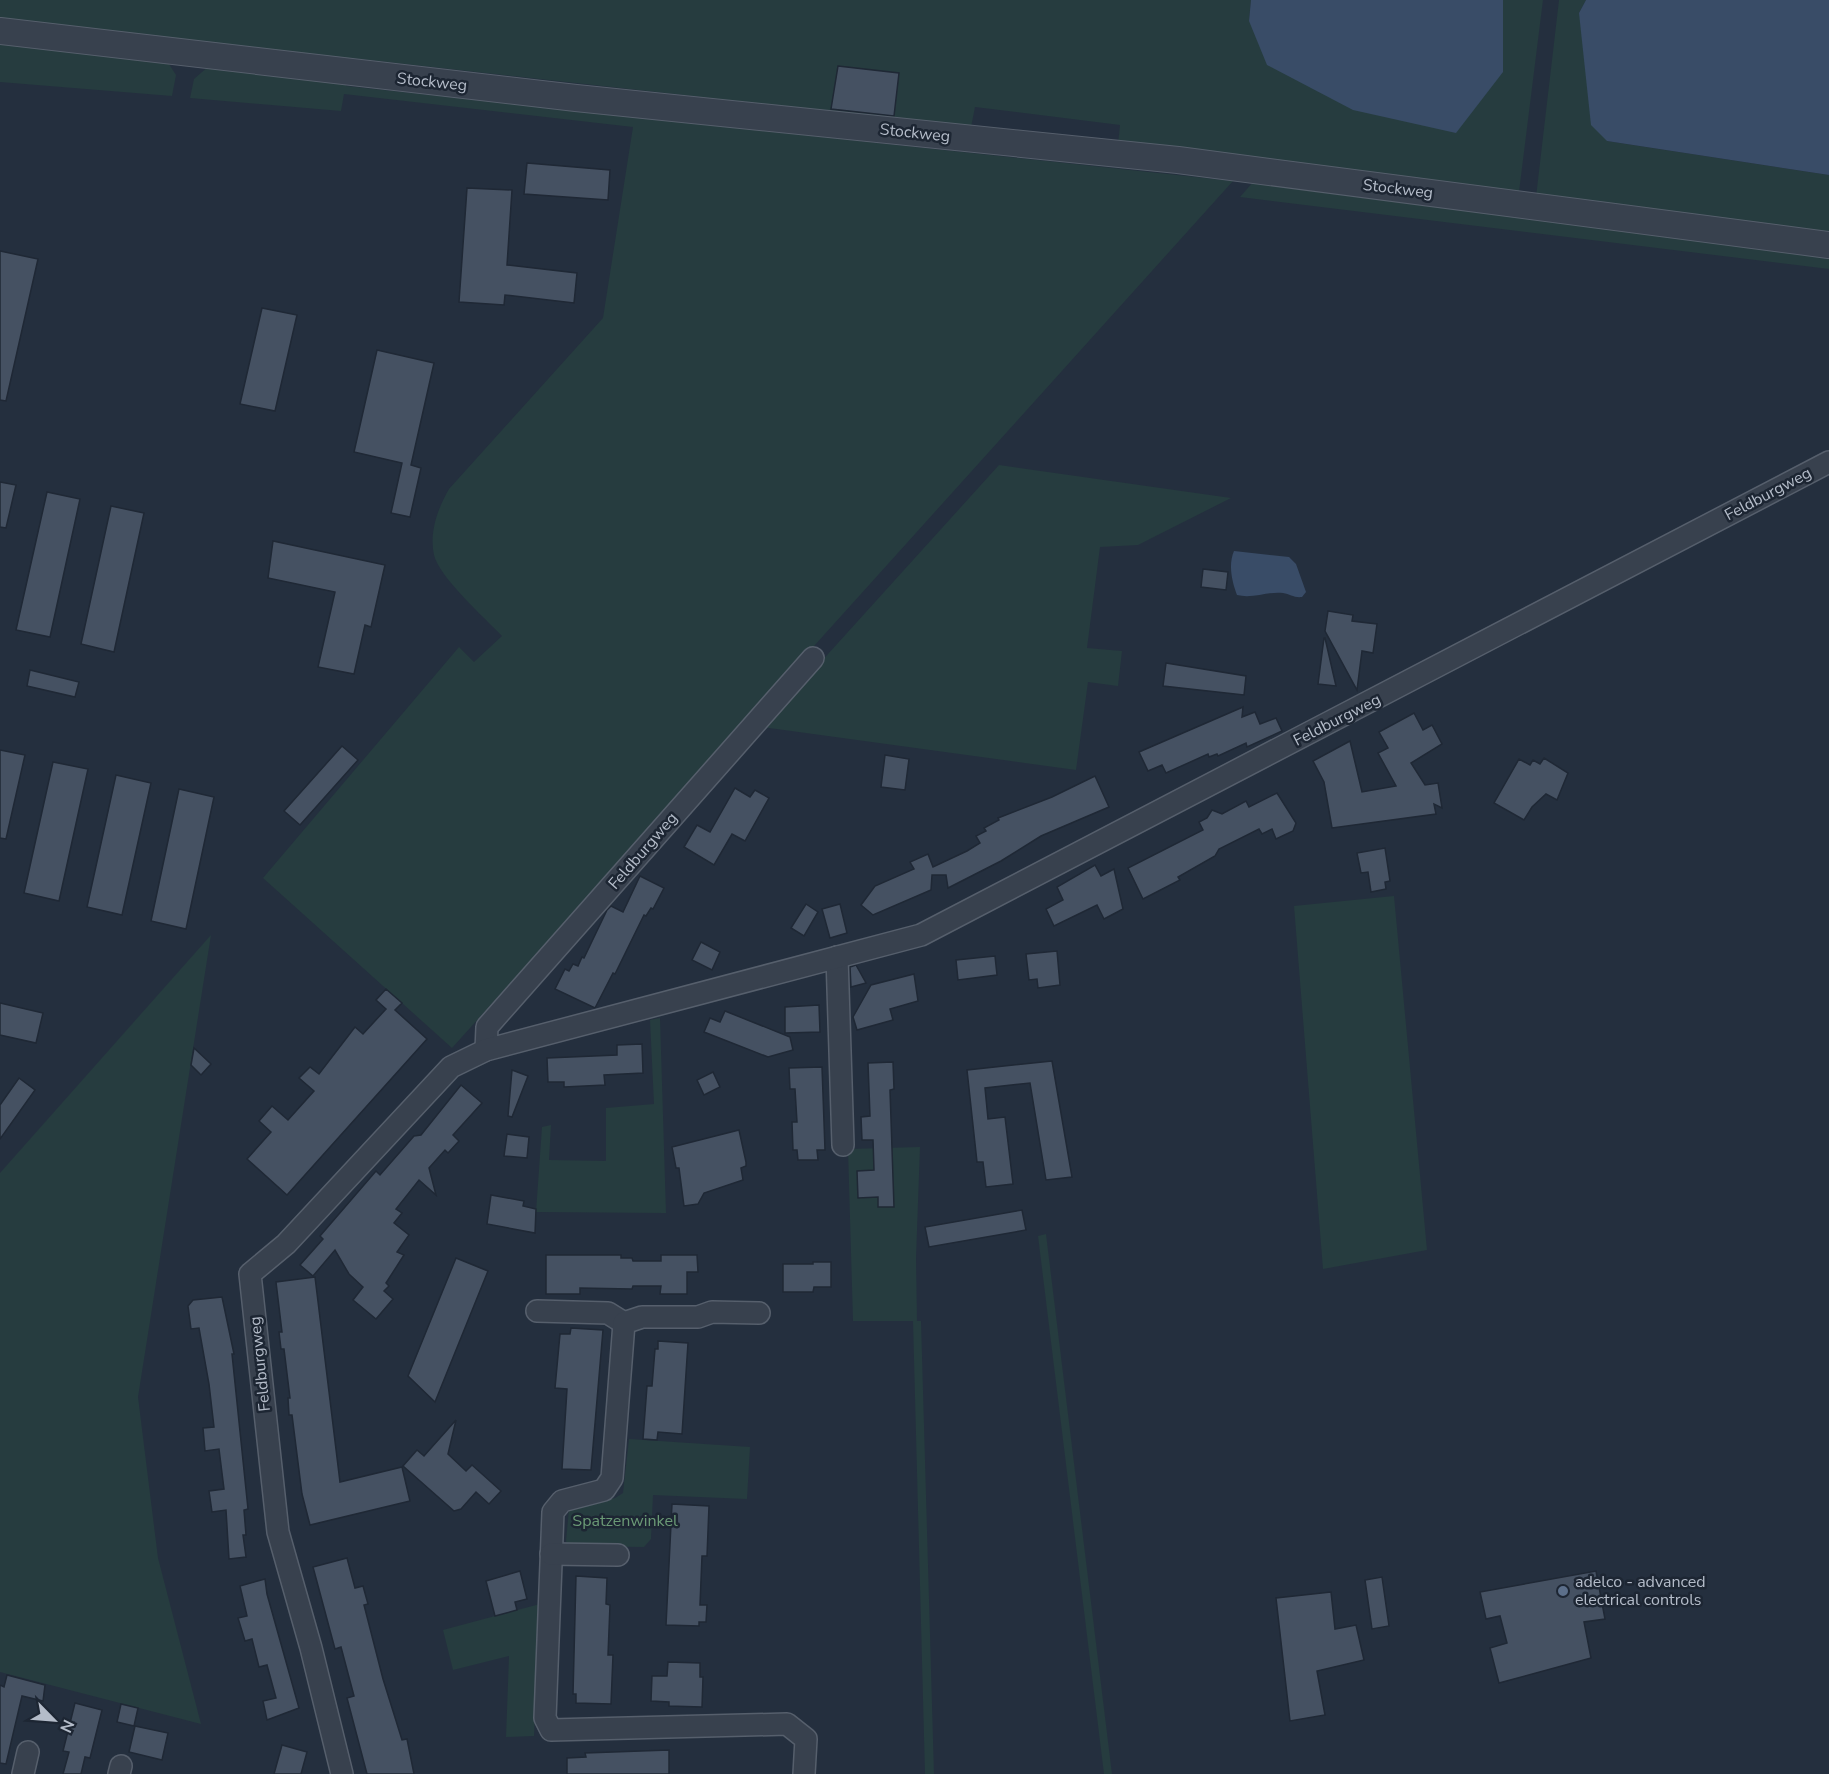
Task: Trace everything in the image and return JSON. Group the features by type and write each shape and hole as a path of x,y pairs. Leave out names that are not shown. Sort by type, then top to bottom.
{"street":[{"name":"Stockweg","path":"0,31 588,99 1178,160 1829,245"},
{"name":"Feldburgweg","path":"342,1774 311,1648 278,1532 250,1274 286,1244 451,1067 486,1050 921,935 1829,462"},
{"name":"Feldburgweg","path":"486,1050 487,1027 813,658"},
{"path":"837,957 843,1145"},
{"path":"537,1311 608,1313 624,1323"},
{"path":"624,1323 642,1317 698,1317 712,1312 759,1313"},
{"path":"624,1323 612,1478 604,1490 562,1501 553,1512 544,1718 551,1730 787,1724 806,1739 804,1774"},
{"path":"551,1554 618,1555"},
{"path":"23,1774 28,1752"}],"green space":[{"path":"0,0 1251,0 1249,21 1503,72 1503,0 1543,0 1519,192 1118,144 1120,125 975,107 971,127 351,58 349,65 0,24"},
{"path":"1559,0 1586,0 1579,13 1607,141 1829,175 1829,237 1536,197"},
{"path":"0,43 167,61 176,75 172,96 0,82"},
{"path":"209,66 346,81 346,86 1233,181 452,1048 263,878 459,647 474,662 502,636 453,586 438,564 433,546 436,520 449,489 603,318 633,127 344,94 341,111 190,98 194,79"},
{"path":"1254,181 1829,255 1829,269 1240,197"},
{"path":"999,465 1231,498 1138,545 1100,547 1087,648 1122,651 1118,686 1088,682 1076,770 762,727"},
{"path":"1394,896 1427,1250 1323,1269 1294,906"},
{"path":"211,935 138,1397 158,1558 201,1724 0,1672 0,1173"},
{"path":"660,1018 666,1213 536,1212 542,1127 551,1125 549,1160 606,1161 606,1108 654,1104 650,1020"},
{"path":"920,1147 916,1258 917,1321 921,1321 934,1774 925,1774 913,1321 853,1321 848,1149"},
{"path":"1046,1234 1112,1774 1104,1774 1038,1236"},
{"name":"Spatzenwinkel","path":"629,1439 750,1447 747,1499 653,1495 651,1539 644,1547 568,1546 566,1541 569,1509 615,1498 623,1493"},
{"path":"540,1604 534,1736 506,1737 509,1656 453,1670 443,1630"}],"water":[{"path":"1251,0 1503,0 1503,72 1456,133 1353,110 1267,65 1249,21"},
{"path":"1586,0 1829,0 1829,175 1607,141 1591,125 1579,13"},
{"path":"1234,551 1289,557 1296,564 1306,592 1302,597 1277,593 1237,595 1231,573"}],"building":[{"path":"838,66 899,73 894,116 831,109"},
{"path":"527,163 610,170 608,200 524,194"},
{"path":"467,188 512,190 507,265 577,273 574,303 505,295 504,305 459,302"},
{"path":"0,251 38,259 6,401 0,400"},
{"path":"262,308 297,315 275,411 240,404"},
{"path":"377,350 434,363 411,465 421,468 410,517 391,513 402,463 354,452"},
{"path":"0,482 16,485 6,528 0,527"},
{"path":"47,492 80,499 50,637 16,630"},
{"path":"111,506 144,513 114,652 81,644"},
{"path":"273,541 385,565 371,627 365,625 354,674 318,667 335,592 268,578"},
{"path":"1203,569 1228,572 1226,590 1201,587"},
{"path":"1328,611 1353,615 1352,621 1377,624 1373,653 1362,651 1357,690 1325,631"},
{"path":"1325,638 1336,686 1318,684"},
{"path":"1166,663 1246,676 1244,695 1163,686"},
{"path":"30,670 79,682 75,697 27,686"},
{"path":"1243,707 1242,717 1255,712 1260,724 1276,718 1282,731 1247,747 1246,743 1218,756 1217,754 1209,757 1208,754 1166,773 1162,765 1148,771 1139,752"},
{"path":"1414,713 1423,730 1432,725 1442,744 1411,763 1425,785 1438,783 1442,808 1434,804 1436,814 1332,828 1324,782 1313,761 1350,741 1362,792 1396,786 1378,753 1388,748 1379,732"},
{"path":"342,746 358,760 300,825 284,811"},
{"path":"0,750 25,755 6,839 0,838"},
{"path":"885,755 909,759 905,790 881,787"},
{"path":"1544,758 1568,773 1557,800 1546,794 1532,807 1524,820 1494,803 1519,759 1530,765 1533,760 1540,764"},
{"path":"53,762 88,769 59,901 24,893"},
{"path":"116,775 151,783 122,915 87,907"},
{"path":"1095,776 1109,807 1041,836 1001,861 948,888 946,875 932,875 931,890 873,915 861,905 875,886 914,869 910,862 928,854 933,867 980,843 976,836 986,831 984,828 999,820 998,818 1052,797"},
{"path":"735,788 750,797 755,790 769,798 745,841 732,834 714,865 684,847 697,825 710,832"},
{"path":"179,789 214,797 186,929 151,921"},
{"path":"1277,793 1296,823 1293,831 1276,839 1272,829 1262,834 1259,829 1219,849 1215,856 1178,877 1180,880 1143,899 1128,868 1203,830 1199,822 1207,818 1212,810 1222,814 1246,801 1249,807"},
{"path":"1385,848 1390,881 1385,882 1386,889 1371,892 1368,872 1361,873 1357,853"},
{"path":"1095,865 1101,876 1114,869 1123,909 1104,919 1097,905 1054,926 1046,909 1063,900 1057,887"},
{"path":"640,876 664,888 653,909 651,908 646,916 644,915 615,974 613,973 595,1008 555,989 565,969 569,971 573,964 578,966 582,957 584,958 607,910 611,906 623,912"},
{"path":"806,904 818,912 804,936 791,928"},
{"path":"840,904 847,933 830,938 822,909"},
{"path":"701,942 720,952 712,970 692,960"},
{"path":"1057,951 1060,985 1038,988 1037,979 1029,980 1026,954"},
{"path":"995,956 997,975 958,980 956,960"},
{"path":"856,965 866,983 851,987 850,967"},
{"path":"914,974 918,1001 890,1009 893,1020 857,1030 853,1017 871,985"},
{"path":"386,989 402,1003 395,1010 427,1039 287,1195 247,1159 271,1132 259,1121 272,1106 288,1120 314,1091 299,1078 310,1067 319,1074 355,1027 363,1034 386,1009 376,1000"},
{"path":"0,1003 43,1013 36,1043 0,1035"},
{"path":"819,1005 820,1032 785,1033 785,1007"},
{"path":"725,1011 790,1037 793,1050 768,1057 704,1032 710,1018 720,1022"},
{"path":"642,1044 643,1073 604,1075 605,1085 564,1087 564,1082 548,1082 547,1058 617,1055 617,1045"},
{"path":"194,1048 211,1064 201,1075 191,1065"},
{"path":"1052,1061 1072,1177 1046,1180 1030,1083 985,1088 988,1119 1005,1117 1013,1184 986,1187 983,1162 977,1162 967,1070"},
{"path":"893,1062 894,1089 890,1090 894,1207 878,1207 878,1197 858,1198 857,1171 874,1170 873,1140 862,1140 861,1117 870,1116 868,1063"},
{"path":"822,1067 825,1150 817,1150 818,1160 798,1160 797,1150 793,1150 792,1122 797,1122 795,1089 790,1089 789,1068"},
{"path":"512,1070 528,1076 512,1117 508,1116"},
{"path":"713,1072 720,1087 704,1095 697,1080"},
{"path":"19,1078 35,1090 0,1139 0,1105"},
{"path":"461,1085 482,1103 453,1135 459,1141 448,1153 445,1150 429,1168 436,1195 419,1180 396,1209 402,1213 394,1223 409,1235 397,1252 404,1255 386,1283 389,1286 384,1291 393,1299 376,1319 353,1300 363,1287 349,1274 335,1250 313,1276 300,1265 323,1239 320,1236 376,1171 380,1175 414,1136 421,1135"},
{"path":"739,1130 746,1162 746,1166 741,1168 743,1180 704,1193 698,1204 684,1206 679,1168 676,1168 672,1147"},
{"path":"507,1134 529,1137 527,1158 504,1156"},
{"path":"491,1195 524,1201 523,1206 536,1209 535,1233 487,1224"},
{"path":"1022,1210 1026,1230 929,1247 925,1227"},
{"path":"546,1255 621,1255 621,1258 632,1258 633,1261 661,1261 661,1255 697,1255 698,1272 687,1272 687,1294 660,1294 661,1286 633,1286 632,1289 580,1288 580,1294 546,1294"},
{"path":"456,1258 488,1271 435,1402 408,1376"},
{"path":"813,1262 831,1262 831,1287 814,1287 813,1292 783,1292 783,1264 813,1264"},
{"path":"315,1277 340,1482 402,1467 410,1501 310,1525 302,1494 292,1415 289,1415 288,1398 290,1398 284,1349 281,1349 279,1332 282,1332 276,1282"},
{"path":"222,1297 234,1354 232,1354 248,1509 244,1510 246,1535 243,1535 246,1557 229,1559 226,1510 212,1512 209,1491 224,1489 219,1449 205,1451 203,1428 214,1427 209,1384 199,1328 191,1329 188,1306 193,1300"},
{"path":"571,1328 603,1330 591,1470 562,1469 567,1389 555,1388 560,1334 570,1334"},
{"path":"658,1341 688,1343 682,1434 658,1432 657,1440 643,1439 647,1386 652,1386 655,1349 658,1349"},
{"path":"456,1420 448,1454 466,1471 472,1465 501,1491 489,1504 476,1492 461,1509 454,1511 403,1466 417,1450 424,1456"},
{"path":"672,1504 709,1506 707,1556 702,1556 700,1605 707,1605 706,1622 699,1622 699,1626 666,1625"},
{"path":"347,1558 355,1588 363,1586 368,1604 364,1605 383,1679 402,1740 407,1739 414,1774 367,1774 347,1698 354,1696 341,1647 335,1649 313,1567"},
{"path":"520,1571 527,1599 515,1602 517,1610 495,1616 486,1581"},
{"path":"1596,1571 1605,1619 1584,1622 1591,1658 1499,1683 1490,1648 1507,1643 1500,1616 1486,1619 1480,1592"},
{"path":"576,1576 607,1578 606,1604 610,1605 608,1655 613,1655 611,1704 576,1703 576,1694 573,1694"},
{"path":"1382,1577 1389,1626 1372,1629 1365,1580"},
{"path":"265,1579 267,1594 299,1708 267,1720 263,1701 276,1698 267,1665 259,1667 252,1639 245,1641 238,1618 247,1616 240,1586"},
{"path":"1331,1592 1335,1629 1356,1625 1364,1660 1317,1671 1325,1715 1290,1721 1276,1598"},
{"path":"668,1662 700,1663 700,1677 703,1677 702,1707 669,1706 669,1702 651,1701 652,1676 667,1676"},
{"path":"7,1675 45,1685 43,1701 22,1696 6,1764 0,1763 0,1685 4,1687"},
{"path":"75,1703 102,1710 90,1758 85,1757 81,1774 63,1774 69,1752 63,1751"},
{"path":"121,1704 138,1708 134,1726 117,1722"},
{"path":"135,1726 168,1733 162,1760 129,1752"},
{"path":"282,1745 307,1752 301,1774 274,1774"},
{"path":"669,1750 669,1774 567,1774 567,1758 586,1757 585,1753"}],"place":[{"name":"adelco - advanced electrical controls","path":"1563,1591"}]}
